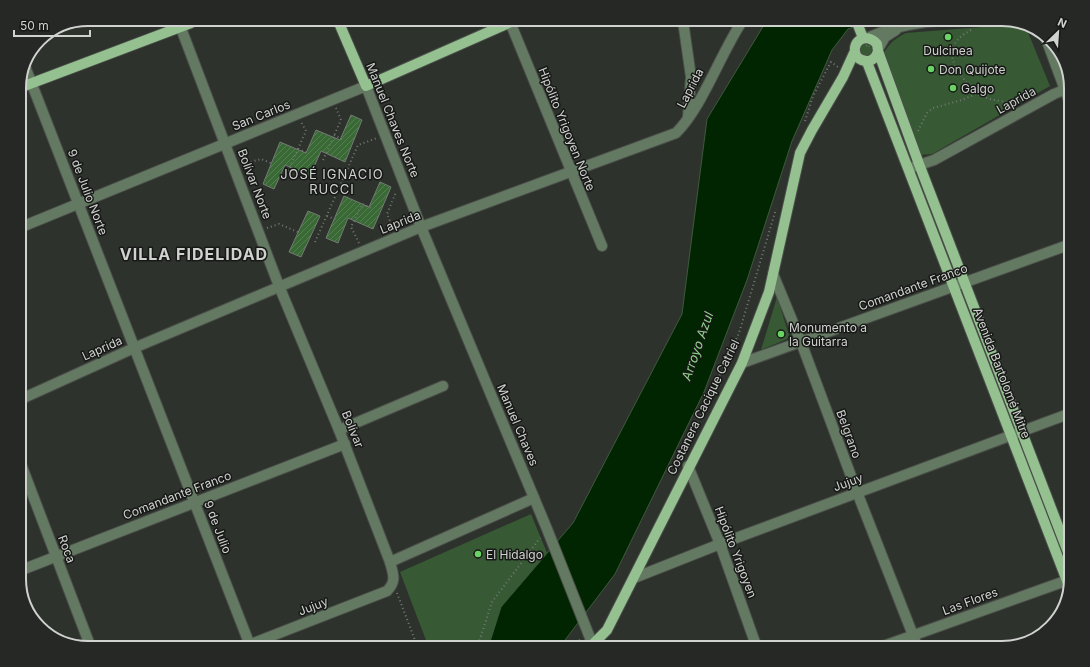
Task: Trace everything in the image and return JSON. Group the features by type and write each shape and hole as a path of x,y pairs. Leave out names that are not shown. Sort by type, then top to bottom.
{"main road":[{"path":"26,85 180,26"},
{"name":"Manuel Chaves Norte","path":"340,26 366,86"},
{"name":"San Carlos","path":"366,86 501,26"},
{"path":"878,50 875,58 867,62 860,60 854,53 855,43 861,31 874,40 878,50 913,148 914,166"},
{"name":"Costanera Cacique Catriel","path":"597,641 607,630 634,578 684,464 742,363 769,292 800,153 845,73 854,53"},
{"path":"867,62 914,166"},
{"name":"Avenida Bartolomé Mitre","path":"914,166 960,284 1022,432 1064,542"},
{"name":"Avenida Bartolomé Mitre","path":"960,284 1012,435 1064,569"}],"street":[{"name":"Bolívar Norte","path":"180,26 280,286"},
{"name":"Hipólito Yrigoyen Norte","path":"512,26 570,172 602,246"},
{"path":"684,26 691,77 688,121"},
{"name":"Laprida","path":"26,397 134,348 421,227 676,133 688,121 739,26"},
{"path":"861,31 898,26"},
{"path":"878,50 885,38 907,26"},
{"path":"1052,52 1063,77"},
{"name":"9 de Julio Norte","path":"28,73 134,348"},
{"name":"San Carlos","path":"26,225 366,86"},
{"name":"Manuel Chaves Norte","path":"366,86 421,227"},
{"name":"Laprida","path":"914,166 934,160 1064,90"},
{"name":"Manuel Chaves","path":"421,227 547,529 591,641"},
{"name":"Comandante Franco","path":"742,363 1064,247"},
{"name":"Belgrano","path":"773,274 802,342 857,492 915,641"},
{"name":"Bolívar","path":"280,286 345,444 390,562 394,584"},
{"name":"9 de Julio","path":"134,348 246,641"},
{"path":"339,430 444,386"},
{"name":"Jujuy","path":"634,578 857,492 1064,416"},
{"name":"Comandante Franco","path":"26,568 345,444"},
{"name":"Hipólito Yrigoyen","path":"684,464 720,544 755,641"},
{"name":"Roca","path":"26,478 88,641"},
{"path":"390,562 534,498"},
{"name":"Jujuy","path":"263,641 387,591 394,584"},
{"name":"Las Flores","path":"897,641 1064,584"}],"path":[{"path":"976,94 953,63 952,50 954,42 961,35 978,26"},
{"path":"803,126 813,96 831,62 845,73"},
{"path":"913,148 921,124 927,113 933,108 962,100 976,94 1030,108"},
{"path":"323,160 341,120 333,100"},
{"path":"288,171 306,131 298,114"},
{"path":"334,135 343,140"},
{"path":"315,242 358,145 386,135"},
{"path":"298,148 308,153"},
{"path":"234,167 261,159 273,164"},
{"path":"397,237 387,214 400,184 404,182"},
{"path":"363,251 351,227 362,204 370,208"},
{"path":"684,464 739,333 777,207"},
{"path":"327,216 336,220"},
{"path":"258,230 279,224 300,233"},
{"path":"479,641 492,602 547,529"},
{"path":"394,584 415,641"},
{"path":"580,641 589,634"}],"green space":[{"path":"995,26 1018,28 1028,32 1050,86 932,154 920,155 884,53 891,43 906,33"},
{"path":"864,44 868,44 872,50 868,56 864,56 860,52 860,48"},
{"path":"777,297 789,335 787,339 761,350"},
{"path":"531,514 547,553 501,607 490,641 426,641 400,572"}],"water":[{"name":"Arroyo Azul","path":"763,26 857,26 848,29 832,50 792,141 747,280 704,392 615,574 564,641 490,641 501,607 573,523 682,314 707,119"}],"building":[{"path":"351,115 362,120 345,162 321,151 310,176 285,165 274,189 263,184 280,142 306,153 316,130 340,140"},
{"path":"380,182 391,187 373,229 348,218 338,243 326,238 344,196 369,207"},
{"path":"308,211 320,216 301,257 289,252"}],"place":[{"name":"Dulcinea","path":"948,37"},
{"name":"Don Quijote","path":"931,69"},
{"name":"Galgo","path":"953,88"},
{"name":"Monumento a la Guitarra","path":"781,334"},
{"name":"El Hidalgo","path":"478,554"}],"district":[{"name":"JOSÉ IGNACIO RUCCI","path":"332,182"},
{"name":"VILLA FIDELIDAD","path":"194,254"}]}
